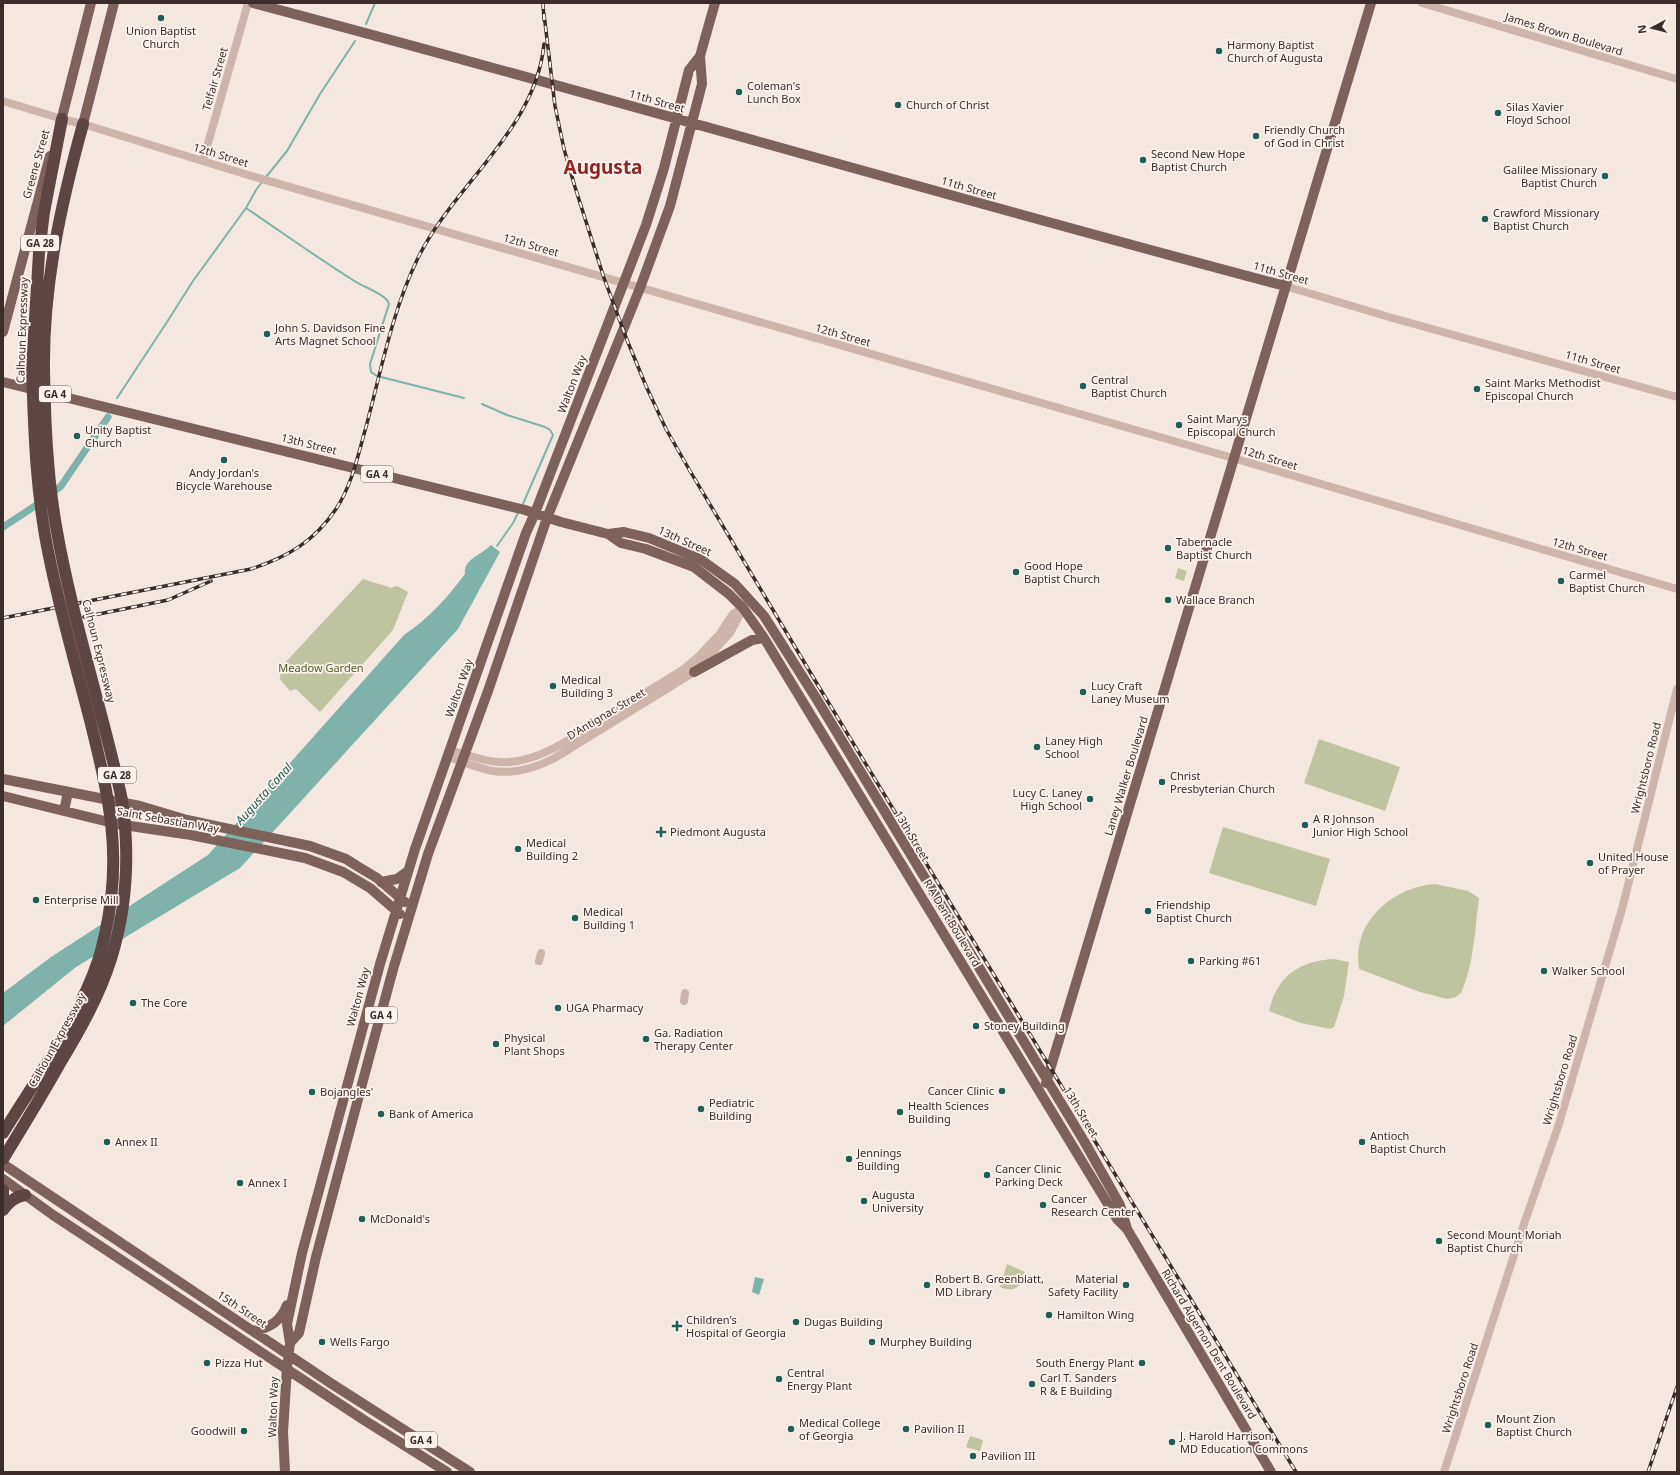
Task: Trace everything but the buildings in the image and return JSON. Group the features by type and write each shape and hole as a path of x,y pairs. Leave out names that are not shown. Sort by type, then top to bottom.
{"highway":[{"name":"Calhoun Expressway","path":"3,1133 84,997 99,960 111,907 114,860 112,823 107,788 54,580 42,523 34,428 38,369 38,253 44,212 62,119"},
{"name":"Calhoun Expressway","path":"3,1159 70,1046 94,1000 116,941 122,914 126,884 126,829 122,800 66,575 56,525 38,369 44,338 50,271 60,216 83,124"},
{"path":"3,1190 3,1201"},
{"path":"3,1210 10,1201 25,1195"}],"main road":[{"name":"Greene Street","path":"3,332 46,170 62,119 91,3"},
{"name":"GA 28","path":"83,124 114,3"},
{"name":"11th Street","path":"253,3 676,118 1136,247 1284,286"},
{"name":"Walton Way","path":"290,1343 299,1333 316,1257 377,1027 428,854 464,758 547,518 640,288 670,206 702,84 700,56 715,3"},
{"name":"Laney Walker Boulevard","path":"1042,1095 1370,3"},
{"name":"Walton Way","path":"285,1472 283,1432 290,1343 287,1324 302,1253 380,964 415,849 526,533 646,225 658,189 689,70 700,56"},
{"name":"13th Street","path":"3,382 525,510 547,518 608,534 622,543 646,549 694,567 729,594 743,608"},
{"name":"13th Street","path":"608,534 624,532 643,537 700,559 735,584 764,616 777,635 1084,1141 1120,1205 1127,1229"},
{"name":"R A Dent Boulevard","path":"743,608 764,638 1117,1219 1127,1229"},
{"path":"694,672 749,642 764,638"},
{"name":"Saint Sebastian Way","path":"3,779 140,806 228,829 310,846 346,859 379,880 413,907"},
{"path":"64,811 68,792"},
{"name":"Saint Sebastian Way","path":"3,796 99,820 191,835 305,858 343,872 370,888 396,911 409,919"},
{"path":"379,880 397,879 408,871"},
{"path":"364,1023 377,1027"},
{"name":"15th Street","path":"3,1164 289,1355 470,1472"},
{"path":"3,1180 58,1218 287,1368"},
{"name":"Richard Algernon Dent Boulevard","path":"1127,1229 1271,1472"},
{"path":"253,1331 272,1325 284,1313 296,1282"},
{"name":"GA 4","path":"287,1368 447,1472"}],"street":[{"name":"Telfair Street","path":"203,161 248,3"},
{"name":"James Brown Boulevard","path":"1422,3 1677,78"},
{"name":"12th Street","path":"3,101 248,175 1233,458 1677,589"},
{"name":"11th Street","path":"1284,286 1677,398"},
{"name":"D'Antignac Street","path":"449,753 464,758 488,770 500,772 519,770 543,764 694,672 730,633 749,598"},
{"name":"D'Antignac Street","path":"464,758 507,763 523,761 547,751 685,668 698,657 719,634 733,614 743,608"},
{"name":"Wrightsboro Road","path":"1444,1472 1525,1221 1559,1124 1622,909 1677,689"}],"green space":[{"path":"1178,568 1187,571 1184,581 1175,578"},
{"name":"Meadow Garden","path":"363,579 391,588 397,586 408,592 393,630 320,712 296,689 290,691 280,679 281,667"},
{"path":"1319,739 1400,767 1385,811 1304,783"},
{"path":"1223,827 1330,859 1316,906 1209,873"},
{"path":"1435,884 1468,891 1479,898 1469,971 1461,993 1456,997 1447,999 1420,992 1359,969 1358,952 1361,937 1368,923 1378,910 1390,900 1404,892"},
{"path":"1334,959 1349,962 1344,996 1334,1027 1330,1029 1301,1023 1269,1011 1278,988 1291,973 1310,963"},
{"path":"1007,1264 1025,1272 1021,1282 1014,1289 1005,1289 1000,1287"},
{"path":"970,1436 983,1440 980,1451 966,1447"}],"water":[{"name":"Augusta Canal","path":"491,545 500,552 458,629 240,868 76,967 3,1026 3,993 51,957 208,855 404,635 429,615 445,599 465,574 465,569 470,561"},
{"path":"755,1277 764,1279 759,1295 752,1292"}],"waterway":[{"path":"366,24 375,3"},
{"path":"266,177 287,151 320,94 355,41"},
{"path":"117,398 193,281 246,208 262,182"},
{"path":"246,208 328,264 356,282 384,297 389,304 370,364 371,372 377,376 464,398"},
{"path":"482,404 507,415 545,427 550,430 553,435 522,506"},
{"path":"51,494 61,486 108,417"},
{"path":"3,527 41,502"},
{"path":"497,546 513,523 519,511"}],"railway":[{"path":"543,3 544,20"},
{"path":"544,14 555,106 564,149 575,187 604,278 627,340 666,429 819,687 1296,1472"},
{"path":"3,618 251,569 276,559 299,547 328,521 342,500 350,480 366,427 394,321 408,280 417,260 432,233 510,130 526,103 538,75 544,44"},
{"path":"84,617 168,600 211,581"},
{"path":"1648,1472 1677,1387"}],"place":[{"name":"Union Baptist Church","path":"161,18"},
{"name":"Harmony Baptist Church of Augusta","path":"1219,51"},
{"name":"Coleman's Lunch Box","path":"739,92"},
{"name":"Church of Christ","path":"898,105"},
{"name":"Silas Xavier Floyd School","path":"1498,113"},
{"name":"Friendly Church of God in Christ","path":"1256,136"},
{"name":"Second New Hope Baptist Church","path":"1143,160"},
{"name":"Galilee Missionary Baptist Church","path":"1605,176"},
{"name":"Crawford Missionary Baptist Church","path":"1485,219"},
{"name":"John S. Davidson Fine Arts Magnet School","path":"267,334"},
{"name":"Central Baptist Church","path":"1083,386"},
{"name":"Saint Marks Methodist Episcopal Church","path":"1477,389"},
{"name":"Saint Marys Episcopal Church","path":"1179,425"},
{"name":"Unity Baptist Church","path":"77,436"},
{"name":"Andy Jordan's Bicycle Warehouse","path":"224,460"},
{"name":"Tabernacle Baptist Church","path":"1168,548"},
{"name":"Good Hope Baptist Church","path":"1016,572"},
{"name":"Carmel Baptist Church","path":"1561,581"},
{"name":"Wallace Branch","path":"1168,600"},
{"name":"Medical Building 3","path":"553,686"},
{"name":"Lucy Craft Laney Museum","path":"1083,692"},
{"name":"Laney High School","path":"1037,747"},
{"name":"Christ Presbyterian Church","path":"1162,782"},
{"name":"Lucy C. Laney High School","path":"1090,799"},
{"name":"A R Johnson Junior High School","path":"1305,825"},
{"name":"Piedmont Augusta","path":"661,832"},
{"name":"Medical Building 2","path":"518,849"},
{"name":"United House of Prayer","path":"1590,863"},
{"name":"Enterprise Mill","path":"36,900"},
{"name":"Friendship Baptist Church","path":"1148,911"},
{"name":"Medical Building 1","path":"575,918"},
{"name":"Parking #61","path":"1191,961"},
{"name":"Walker School","path":"1544,971"},
{"name":"The Core","path":"133,1003"},
{"name":"UGA Pharmacy","path":"558,1008"},
{"name":"Stoney Building","path":"976,1026"},
{"name":"Ga. Radiation Therapy Center","path":"646,1039"},
{"name":"Physical Plant Shops","path":"496,1044"},
{"name":"Cancer Clinic","path":"1002,1091"},
{"name":"Bojangles'","path":"312,1092"},
{"name":"Pediatric Building","path":"701,1109"},
{"name":"Health Sciences Building","path":"900,1112"},
{"name":"Bank of America","path":"381,1114"},
{"name":"Annex II","path":"107,1142"},
{"name":"Antioch Baptist Church","path":"1362,1142"},
{"name":"Jennings Building","path":"849,1159"},
{"name":"Cancer Clinic Parking Deck","path":"987,1175"},
{"name":"Annex I","path":"240,1183"},
{"name":"Augusta University","path":"864,1201"},
{"name":"Cancer Research Center","path":"1043,1205"},
{"name":"McDonald's","path":"362,1219"},
{"name":"Second Mount Moriah Baptist Church","path":"1439,1241"},
{"name":"Robert B. Greenblatt, MD Library","path":"927,1285"},
{"name":"Material Safety Facility","path":"1126,1285"},
{"name":"Hamilton Wing","path":"1049,1315"},
{"name":"Dugas Building","path":"796,1322"},
{"name":"Children's Hospital of Georgia","path":"677,1326"},
{"name":"Wells Fargo","path":"322,1342"},
{"name":"Murphey Building","path":"872,1342"},
{"name":"Pizza Hut","path":"207,1363"},
{"name":"South Energy Plant","path":"1142,1363"},
{"name":"Central Energy Plant","path":"779,1379"},
{"name":"Carl T. Sanders R & E Building","path":"1032,1384"},
{"name":"Mount Zion Baptist Church","path":"1488,1425"},
{"name":"Medical College of Georgia","path":"791,1429"},
{"name":"Pavilion II","path":"906,1429"},
{"name":"Goodwill","path":"244,1431"},
{"name":"J. Harold Harrison, MD Education Commons","path":"1172,1442"},
{"name":"Pavilion III","path":"973,1456"}],"district":[{"name":"Augusta","path":"603,167"}]}
